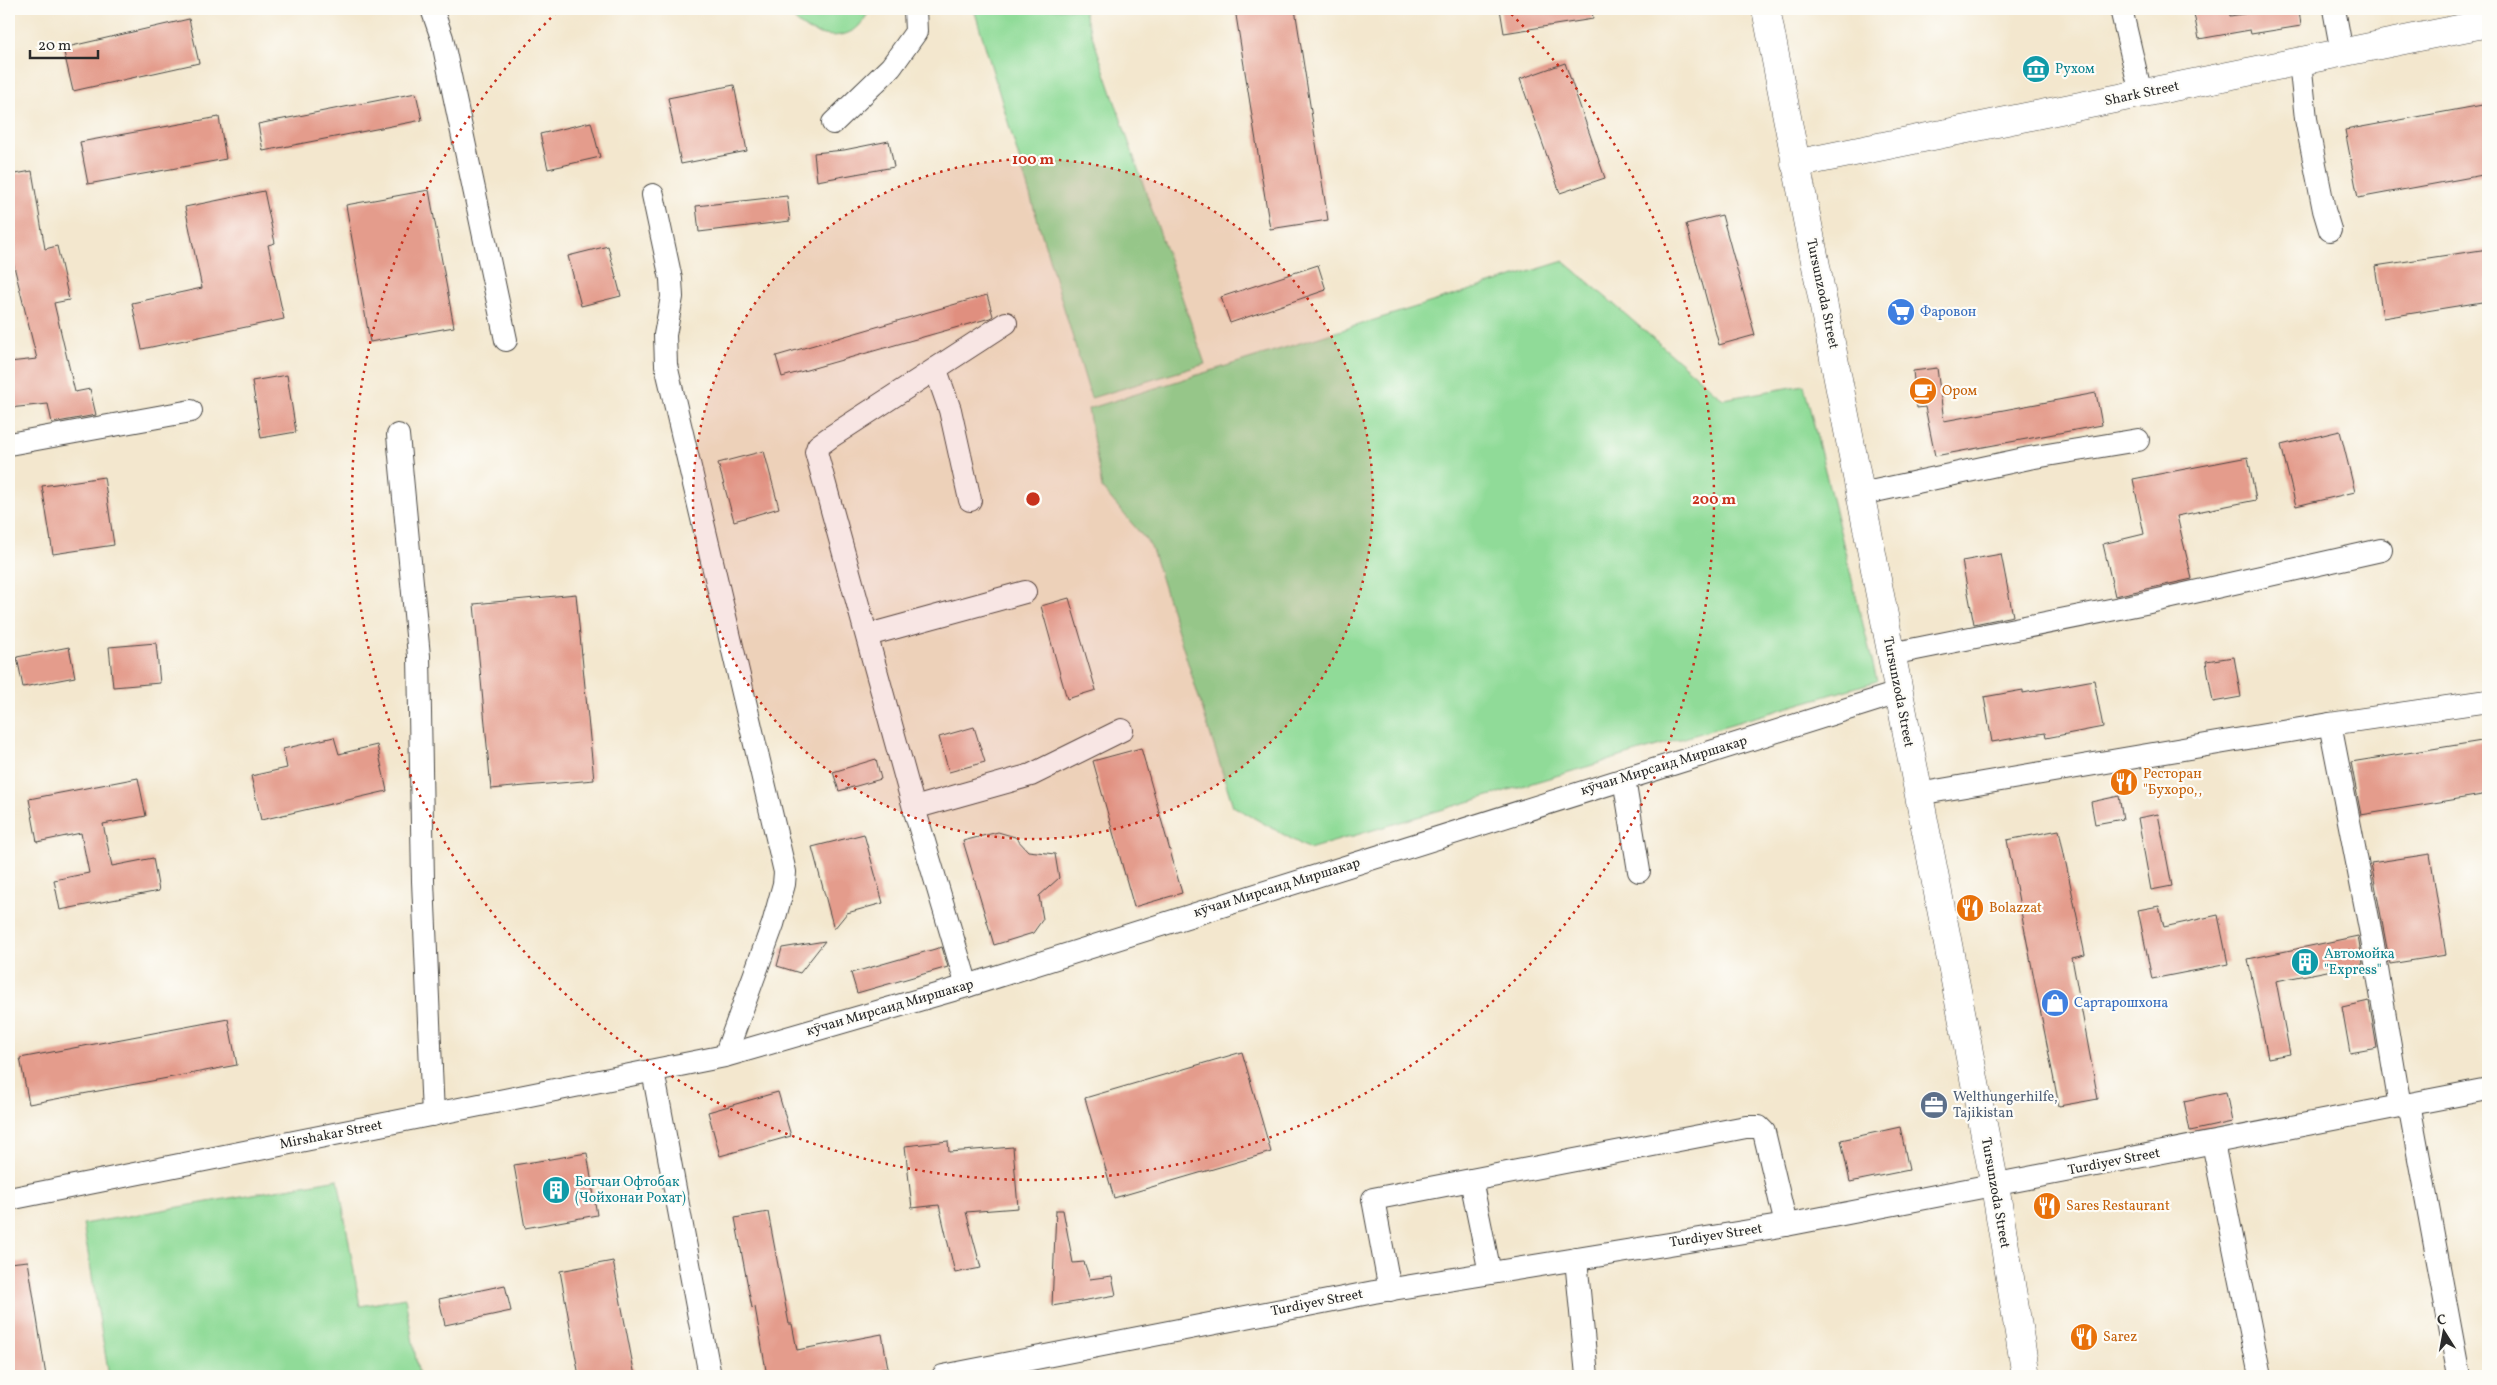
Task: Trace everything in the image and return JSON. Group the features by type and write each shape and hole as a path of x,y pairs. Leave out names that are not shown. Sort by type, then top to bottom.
{"main road":[{"name":"Tursunzoda Street","path":"1766,9 1994,1186 2026,1376"},
{"name":"Shark Street","path":"1795,164 2488,23"}],"street":[{"path":"432,9 442,38 506,340"},
{"path":"833,123 896,60 916,32 915,9"},
{"path":"2122,9 2141,94"},
{"path":"2334,9 2342,53"},
{"path":"2300,60 2306,119 2324,210 2330,230"},
{"path":"653,195 671,280 672,297 665,335 666,365 785,872 782,892 773,924 725,1056"},
{"path":"967,986 914,808 868,635 816,452 818,446 829,438 1006,323"},
{"path":"936,370 950,410 970,500"},
{"path":"9,444 191,411"},
{"path":"398,435 419,656 423,882 433,1115"},
{"path":"1861,494 2030,458 2138,440"},
{"path":"1891,654 2145,603 2381,550"},
{"path":"868,635 1024,592"},
{"name":"кӯчаи Мирсаид Миршакар","path":"653,1071 725,1056 967,986 1898,693"},
{"path":"1918,794 2330,724 2488,701"},
{"path":"2330,724 2459,1376"},
{"path":"914,808 1031,774 1122,730"},
{"path":"1624,779 1639,872"},
{"path":"653,1071 710,1376"},
{"name":"Mirshakar Street","path":"9,1199 653,1071"},
{"name":"Turdiyev Street","path":"943,1376 1390,1290 1786,1225 2488,1089"},
{"path":"1390,1290 1373,1199 1713,1132 1759,1127 1764,1132 1786,1225"},
{"path":"2213,1143 2260,1376"},
{"path":"1471,1180 1490,1273"},
{"path":"1576,1259 1587,1376"}],"green space":[{"path":"787,9 871,9 857,28 836,36 816,33 807,29 792,17"},
{"path":"974,9 1083,9 1205,364 1091,398"},
{"path":"1564,261 1723,399 1804,385 1877,681 1309,849 1233,806 1151,546 1102,488 1088,409"},
{"path":"338,1179 360,1306 405,1298 419,1376 109,1376 83,1224"}],"building":[{"path":"1235,9 1295,9 1328,220 1270,229"},
{"path":"1500,9 1592,9 1593,19 1504,33"},
{"path":"2193,9 2229,9 2230,16 2275,9 2299,9 2301,26 2251,34 2250,30 2199,39"},
{"path":"189,19 199,63 73,91 63,48"},
{"path":"1565,63 1605,178 1560,193 1520,79"},
{"path":"734,85 747,151 681,164 668,98"},
{"path":"416,93 422,120 263,151 258,124"},
{"path":"2488,104 2488,174 2358,198 2345,130"},
{"path":"219,117 226,159 88,184 80,142"},
{"path":"591,122 600,157 548,169 540,134"},
{"path":"889,141 894,167 817,181 814,153 844,150"},
{"path":"32,171 45,249 57,246 69,300 54,303 75,392 90,389 96,415 52,423 48,404 9,408 9,362 37,359 9,246 9,175"},
{"path":"429,190 454,327 370,342 346,205"},
{"path":"264,191 275,243 268,245 284,319 142,349 132,303 202,288 185,207"},
{"path":"787,196 790,221 699,232 696,206"},
{"path":"1722,215 1755,335 1719,345 1686,224"},
{"path":"608,246 621,296 581,306 568,256"},
{"path":"2488,249 2488,301 2383,318 2375,266"},
{"path":"1318,265 1326,290 1230,323 1221,297"},
{"path":"987,295 993,316 990,318 782,377 776,356"},
{"path":"1937,368 1944,421 2096,393 2102,425 1935,456 1925,407 1917,408 1913,371"},
{"path":"287,375 296,432 261,438 252,381"},
{"path":"2340,431 2355,492 2296,506 2281,445"},
{"path":"764,451 779,508 734,521 718,463"},
{"path":"2248,457 2256,500 2177,516 2192,579 2115,596 2103,544 2144,534 2133,479"},
{"path":"104,477 114,545 53,554 42,486"},
{"path":"2001,554 2013,616 1974,624 1962,561"},
{"path":"576,594 594,780 491,789 474,604"},
{"path":"1069,598 1096,690 1067,699 1041,606"},
{"path":"156,643 160,683 113,687 109,647"},
{"path":"69,647 75,677 23,687 17,657"},
{"path":"2234,657 2241,697 2213,702 2206,661"},
{"path":"2094,680 2103,727 2046,738 2045,733 1992,742 1984,697 2023,690 2023,693"},
{"path":"974,727 985,762 949,772 939,737"},
{"path":"334,737 339,754 377,745 387,791 261,820 251,776 287,768 283,749"},
{"path":"2488,740 2488,794 2361,815 2351,762"},
{"path":"1141,748 1182,893 1134,907 1093,761"},
{"path":"876,759 881,779 839,791 833,772"},
{"path":"138,778 146,816 103,824 112,866 153,858 159,891 60,910 54,880 89,873 81,833 37,842 29,799"},
{"path":"2119,796 2123,819 2095,824 2091,802"},
{"path":"2158,814 2172,886 2151,890 2138,818"},
{"path":"2059,830 2085,955 2072,958 2098,1099 2059,1106 2007,840"},
{"path":"998,832 1015,837 1028,851 1055,854 1059,878 1039,896 1043,919 1033,933 994,945 963,841"},
{"path":"864,834 883,903 847,913 834,929 812,847"},
{"path":"2430,854 2446,955 2390,964 2371,863"},
{"path":"2159,906 2164,927 2218,915 2228,964 2152,979 2138,910"},
{"name":"Автомойка \"Express\"","path":"2358,936 2363,964 2276,981 2290,1054 2268,1058 2248,959"},
{"path":"825,941 800,973 777,966 782,948"},
{"path":"942,947 948,967 857,993 851,973"},
{"name":"Автомойка \"Express\"","path":"2369,1001 2377,1048 2350,1053 2342,1007"},
{"path":"228,1019 237,1065 29,1104 20,1058"},
{"path":"1242,1052 1271,1152 1114,1198 1085,1098"},
{"path":"778,1092 791,1136 720,1156 708,1112"},
{"path":"2226,1092 2232,1122 2190,1131 2184,1101"},
{"path":"1900,1127 1909,1170 1850,1182 1841,1140"},
{"path":"948,1141 949,1152 1013,1147 1018,1208 966,1212 981,1268 955,1273 939,1205 912,1208 905,1146"},
{"name":"Богчаи Офтобак (Чойхонаи Рохат)","path":"587,1153 597,1215 525,1228 514,1165"},
{"path":"1056,1210 1063,1210 1073,1263 1084,1262 1090,1279 1112,1276 1116,1295 1052,1306"},
{"path":"768,1212 789,1324 792,1324 797,1350 882,1334 888,1368 841,1376 767,1376 755,1307 752,1308 735,1218"},
{"path":"28,1261 46,1376 9,1376 9,1263"},
{"path":"613,1261 635,1376 579,1376 560,1271"},
{"path":"505,1285 511,1311 445,1325 439,1299"}],"place":[{"name":"Рухом","path":"2036,69"},
{"name":"Фаровон","path":"1901,312"},
{"name":"Ором","path":"1923,391"},
{"name":"Ресторан \"Бухоро,,","path":"2124,782"},
{"name":"Bolazzat","path":"1970,908"},
{"name":"Автомойка \"Express\"","path":"2305,962"},
{"name":"Сартарошхона","path":"2055,1003"},
{"name":"Welthungerhilfe, Tajikistan","path":"1934,1105"},
{"name":"Богчаи Офтобак (Чойхонаи Рохат)","path":"556,1190"},
{"name":"Sares Restaurant","path":"2047,1206"},
{"name":"Sarez","path":"2084,1337"}]}
